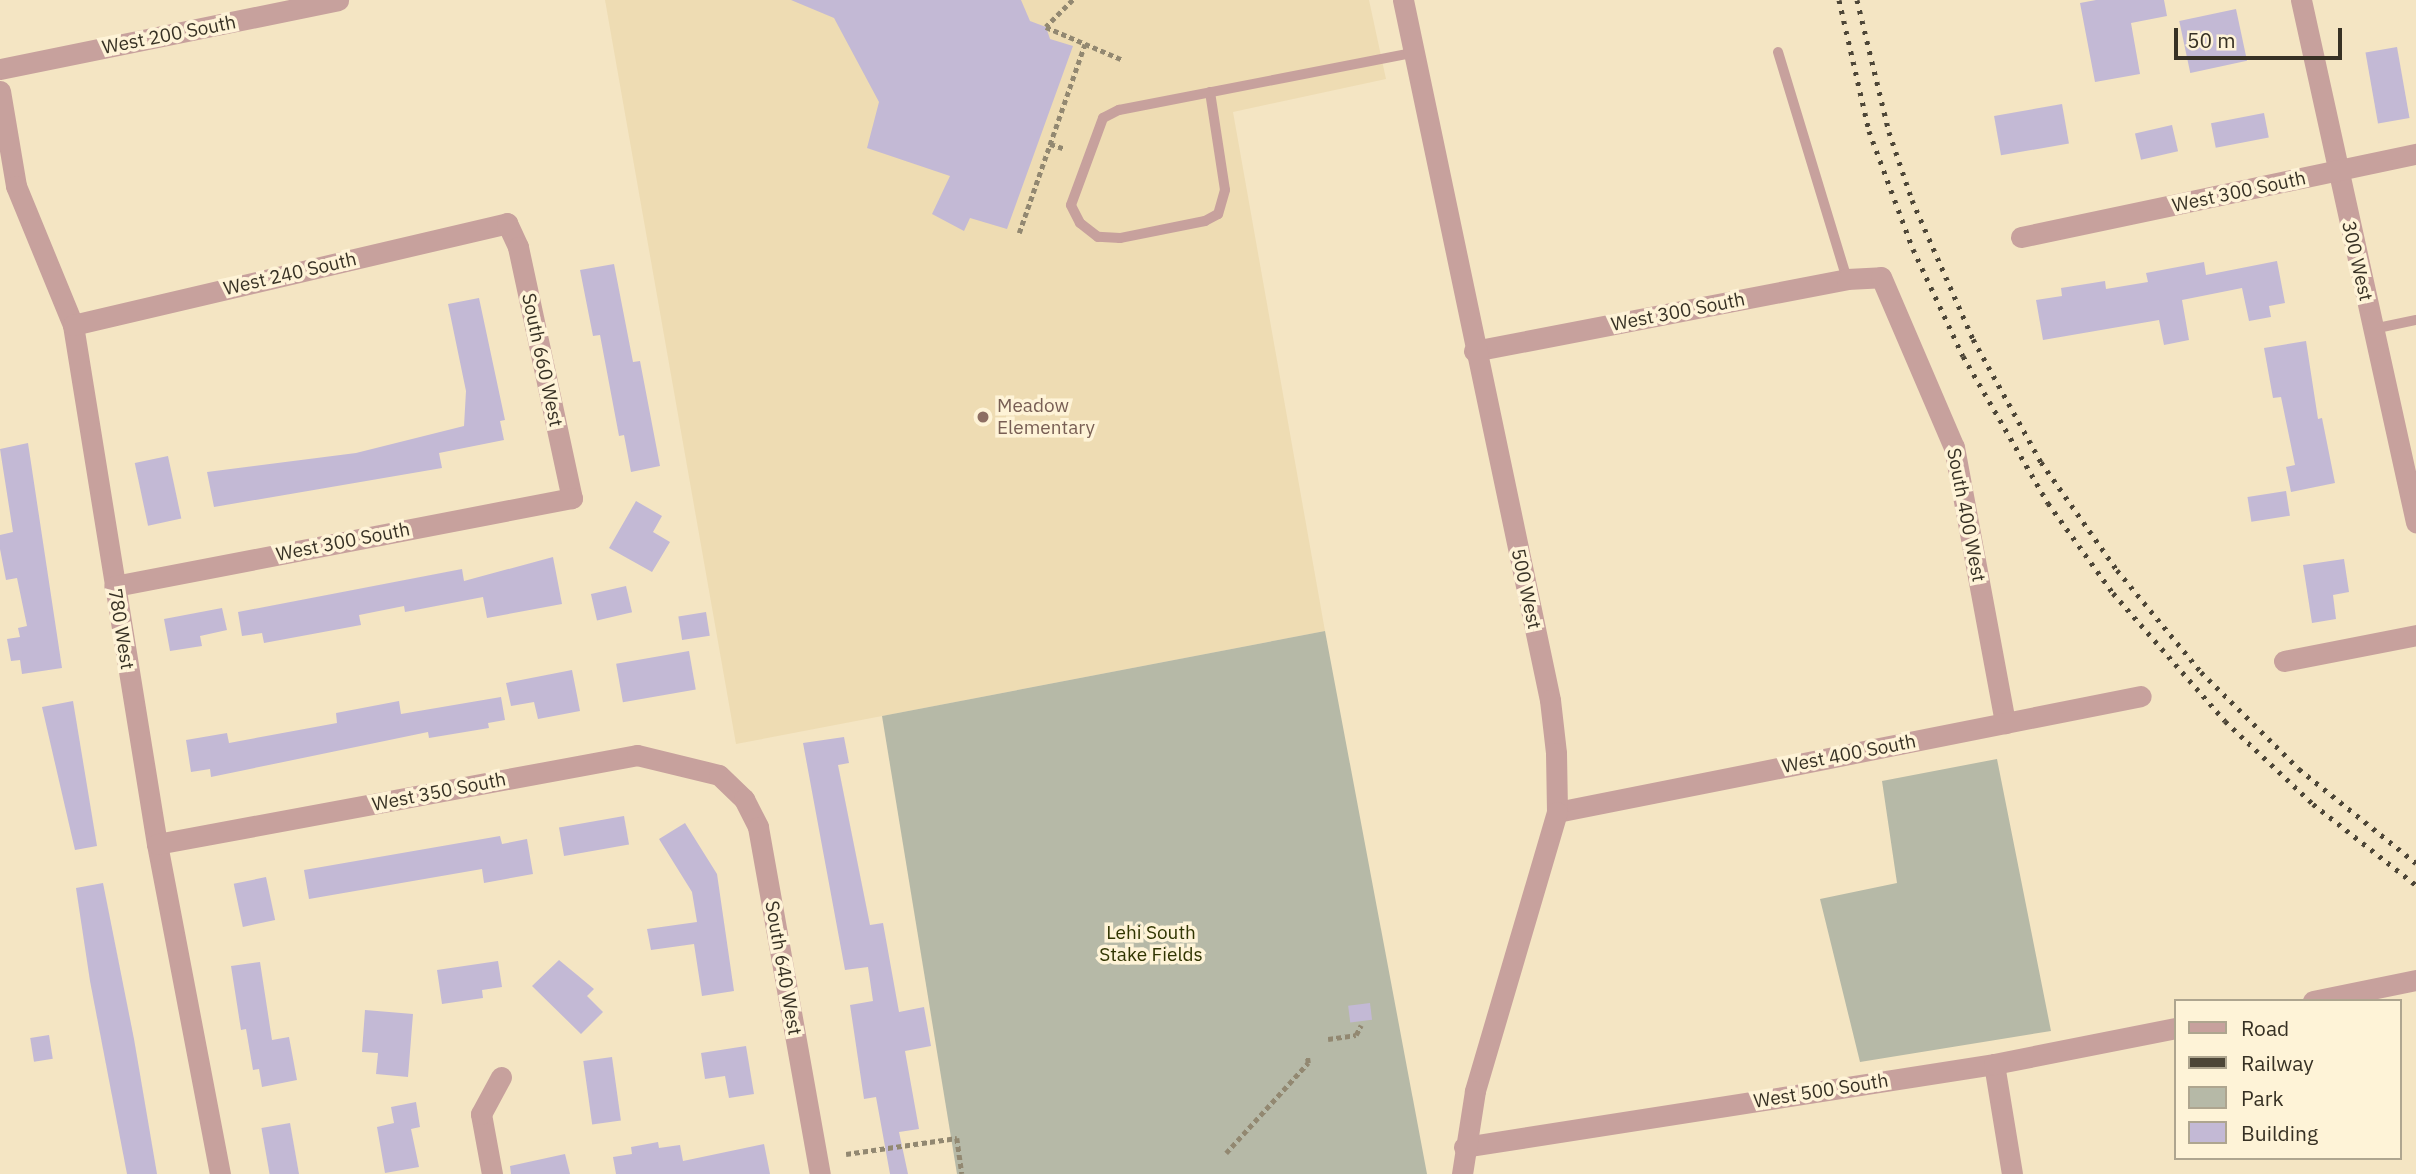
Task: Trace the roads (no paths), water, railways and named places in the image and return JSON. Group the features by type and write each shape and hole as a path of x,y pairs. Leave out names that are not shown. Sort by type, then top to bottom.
{"street":[{"name":"500 West","path":"1403,0 1474,351 1550,700 1558,812 1475,1091 1464,1147 1462,1174"},
{"name":"300 West","path":"2301,0 2416,522"},
{"name":"West 200 South","path":"0,69 338,1"},
{"name":"780 West","path":"0,91 16,186 73,325 157,844 219,1174"},
{"name":"West 300 South","path":"2021,237 2416,154"},
{"name":"West 240 South","path":"73,325 507,223"},
{"name":"South 660 West","path":"507,223 518,247 572,498"},
{"name":"West 300 South","path":"1474,351 1847,279 1881,277"},
{"name":"South 400 West","path":"1881,277 1954,447 2005,723"},
{"name":"West 300 South","path":"114,586 572,498"},
{"path":"2284,661 2416,635"},
{"name":"West 400 South","path":"1558,812 2141,696"},
{"name":"West 350 South","path":"157,844 637,755 719,775"},
{"name":"South 640 West","path":"719,775 744,799 758,827 820,1174"},
{"path":"2323,999 2416,980"},
{"name":"West 500 South","path":"1464,1147 1994,1064 2174,1028"},
{"path":"1994,1064 2012,1174"},
{"path":"492,1174 481,1114 501,1077"}],"lane":[{"path":"1778,52 1847,279"},
{"path":"1210,92 1225,190 1217,214 1205,221 1120,238 1098,237 1080,223 1071,205 1103,118 1119,110 1210,92 1413,53"},
{"path":"2373,329 2416,320"}],"railway":[{"path":"1839,0 1869,131 1913,249 1963,356 2048,503 2113,593 2225,721 2313,804 2416,885"},
{"path":"1857,0 1889,132 1912,200 1973,339 2041,462 2117,570 2201,672 2299,769 2416,863"}],"place":[{"name":"Meadow Elementary","path":"983,417"}],"park label":[{"name":"Lehi South Stake Fields","path":"1151,944"}]}
